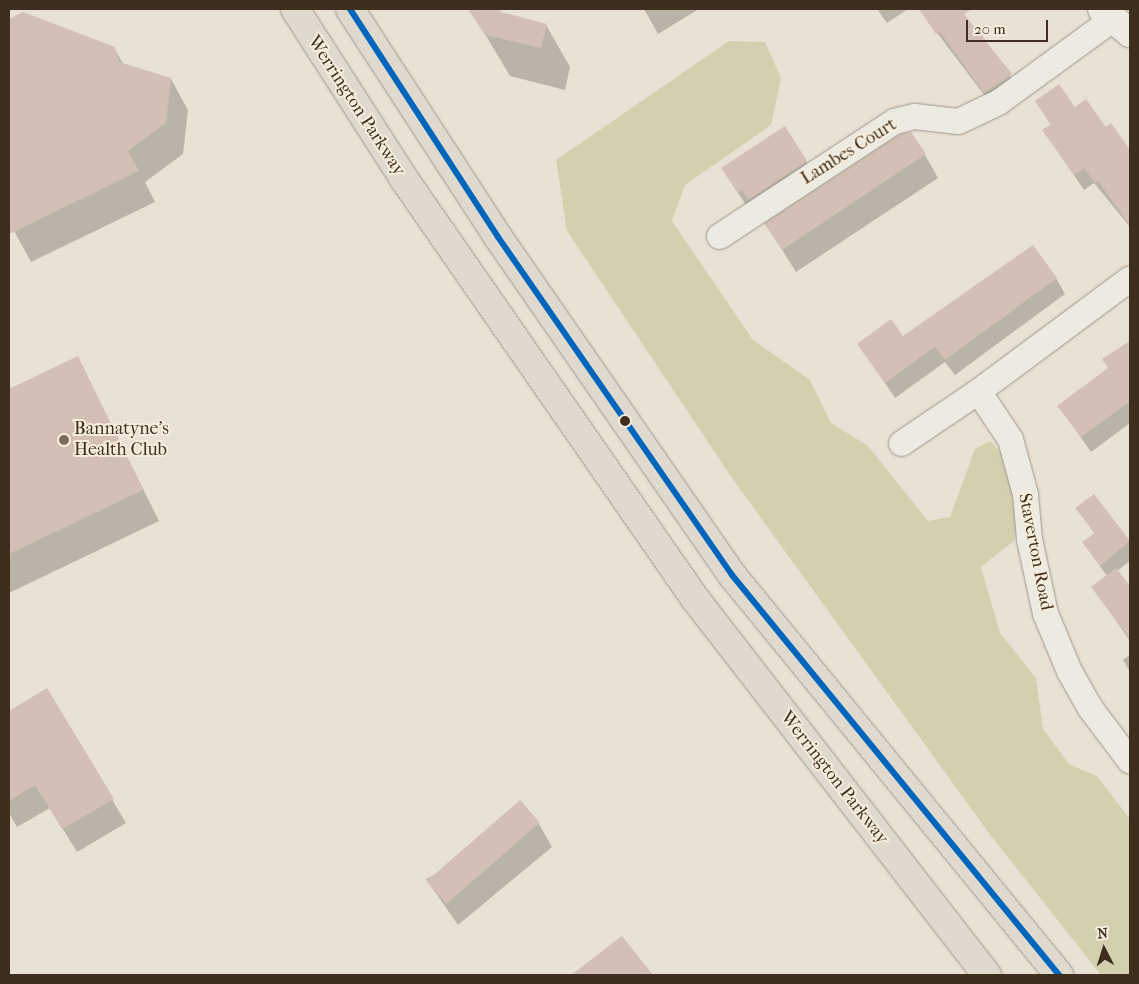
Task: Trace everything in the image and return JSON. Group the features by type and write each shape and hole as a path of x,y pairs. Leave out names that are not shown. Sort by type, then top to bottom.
{"highway":[{"name":"Werrington Parkway","path":"295,9 404,179 696,600 987,975"},
{"path":"350,9 498,237 732,575 1060,975"}],"street":[{"name":"Lambes Court","path":"719,236 894,121 914,116 958,120 998,102 1115,20"},
{"path":"900,443 978,391 1130,278"},
{"name":"Staverton Road","path":"978,391 1010,439 1025,494 1030,539 1045,614 1065,662 1090,708 1130,761"}],"shaded area":[{"path":"729,41 765,42 781,78 771,125 685,185 672,221 753,340 810,380 831,423 868,446 928,521 950,517 975,449 990,441 1008,460 1018,496 1015,540 981,567 1000,633 1036,678 1043,729 1069,764 1097,776 1130,819 1130,975 1101,975 991,836 732,478 567,231 556,160"}],"building":[{"path":"468,9 499,9 501,12 547,24 541,48 485,35"},
{"path":"919,9 972,9 964,14 1012,74 984,93 940,32 936,34"},
{"path":"23,12 115,47 119,62 171,78 166,123 128,151 139,171 9,234 9,19"},
{"path":"1059,84 1075,107 1086,99 1106,127 1111,123 1130,150 1130,226 1098,181 1095,183 1084,168 1074,175 1042,130 1051,124 1035,101"},
{"path":"785,126 807,161 748,200 742,190 738,193 721,168"},
{"path":"911,132 926,154 782,250 764,223 900,134"},
{"path":"1033,245 1057,278 945,360 935,347 885,383 857,344 891,319 903,336"},
{"path":"1130,341 1130,404 1129,402 1081,437 1057,406 1108,368 1102,359"},
{"name":"Bannatyne's Health Club","path":"78,356 143,490 9,554 9,389"},
{"path":"1094,494 1130,541 1100,566 1082,542 1095,533 1075,508"},
{"path":"1116,568 1130,586 1130,639 1091,587"},
{"path":"47,688 114,799 62,829 35,785 9,801 9,711"},
{"path":"520,800 540,823 446,904 426,881"},
{"path":"622,936 653,975 571,975"}],"transit line":[{"path":"350,9 498,237 732,575 1059,975"}],"place":[{"name":"Bannatyne's Health Club","path":"64,440"}]}
